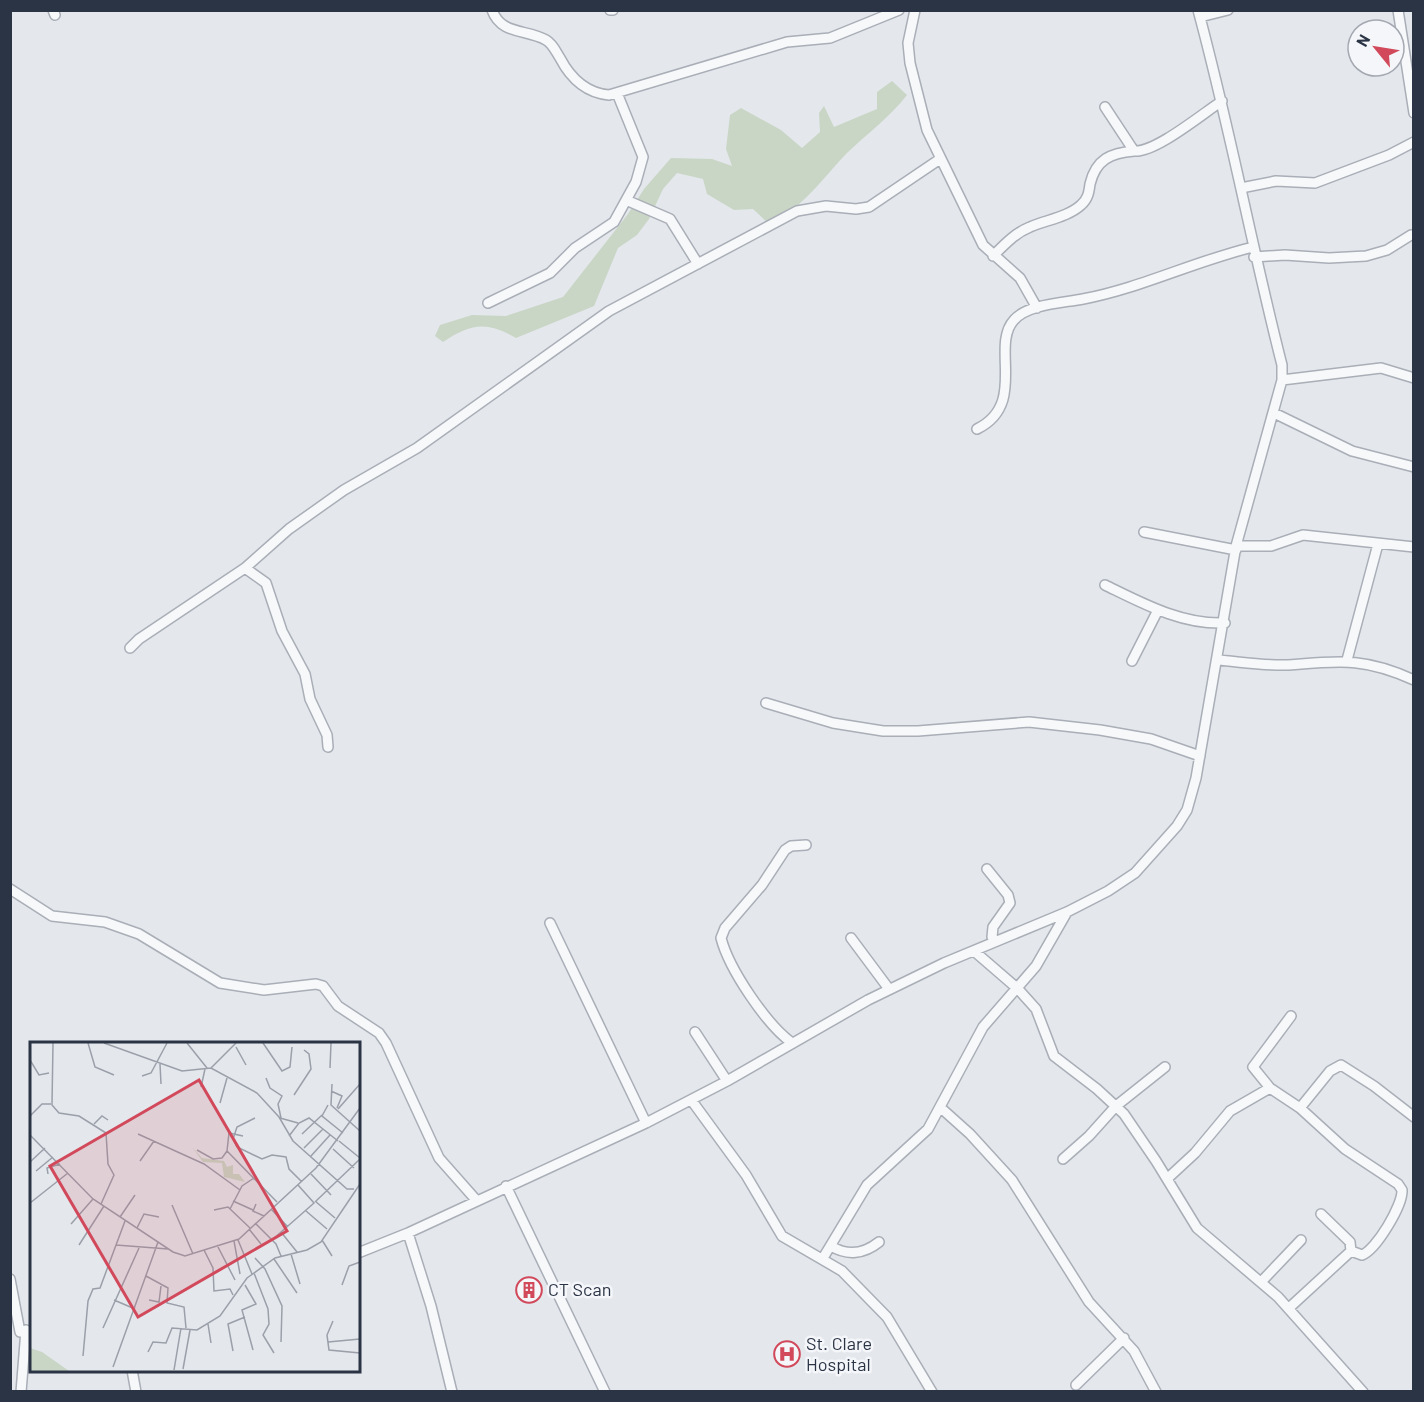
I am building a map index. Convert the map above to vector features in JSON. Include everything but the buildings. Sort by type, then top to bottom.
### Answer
[{"type":"street","points":[[492,10],[496,20],[507,29],[525,32],[551,44],[582,87],[592,92],[617,93],[788,42],[830,38],[899,10]]},
{"type":"street","points":[[915,10],[908,43],[910,63],[924,122],[982,245],[1020,278],[1037,308]]},
{"type":"street","points":[[360,1252],[408,1233],[692,1101],[889,989],[1066,912],[1135,873],[1177,826],[1192,795],[1218,660],[1236,548],[1282,380],[1282,365],[1253,252],[1222,101],[1199,14],[1228,10]]},
{"type":"street","points":[[1406,68],[1413,113]]},
{"type":"street","points":[[488,303],[550,273],[575,248],[614,222],[640,172],[643,157],[635,132],[617,93]]},
{"type":"street","points":[[993,256],[1014,236],[1029,227],[1077,209],[1087,199],[1091,181],[1102,161],[1114,152],[1143,152],[1156,146],[1222,101]]},
{"type":"street","points":[[1105,107],[1134,151]]},
{"type":"street","points":[[1241,188],[1276,181],[1315,183],[1389,155],[1413,142]]},
{"type":"street","points":[[130,648],[195,599],[245,568],[289,529],[344,490],[417,448],[609,311],[797,211],[826,206],[856,210],[868,207],[940,159]]},
{"type":"street","points":[[626,200],[670,219],[698,264]]},
{"type":"street","points":[[977,429],[990,423],[1001,405],[1009,326],[1016,317],[1037,308],[1120,290],[1224,254],[1253,252],[1329,258],[1366,256],[1386,250],[1411,235]]},
{"type":"street","points":[[1282,380],[1381,368],[1413,378]]},
{"type":"street","points":[[1274,413],[1352,451],[1413,467]]},
{"type":"street","points":[[1144,532],[1236,548],[1270,546],[1293,536],[1303,535],[1413,547]]},
{"type":"street","points":[[1347,660],[1378,544]]},
{"type":"street","points":[[245,568],[266,583],[282,631],[304,674],[310,699],[327,735],[328,747]]},
{"type":"street","points":[[1105,585],[1158,610],[1203,623],[1224,623]]},
{"type":"street","points":[[1132,661],[1158,610]]},
{"type":"street","points":[[1218,660],[1272,665],[1347,660],[1385,669],[1413,680]]},
{"type":"street","points":[[766,703],[832,723],[883,731],[918,731],[1029,722],[1100,730],[1151,739],[1200,756]]},
{"type":"street","points":[[792,1043],[764,1016],[721,938],[725,928],[762,885],[785,850],[792,846],[806,845]]},
{"type":"street","points":[[987,869],[1008,895],[1010,903],[993,927],[992,937],[996,941]]},
{"type":"street","points":[[10,889],[52,916],[105,922],[139,934],[220,984],[264,990],[316,984],[323,986],[338,1006],[368,1024],[386,1043],[440,1158],[477,1201]]},
{"type":"street","points":[[823,1258],[867,1185],[928,1129],[983,1027],[1002,1001],[1018,989],[1036,966],[1066,912]]},
{"type":"street","points":[[550,923],[646,1123]]},
{"type":"street","points":[[851,938],[889,989]]},
{"type":"street","points":[[974,951],[1018,989],[1036,1009],[1054,1056],[1116,1106],[1168,1179],[1197,1228],[1289,1308],[1358,1389]]},
{"type":"street","points":[[1291,1016],[1253,1068],[1270,1088],[1300,1108],[1345,1149],[1398,1184],[1402,1190],[1399,1208],[1371,1249],[1362,1255],[1351,1251]]},
{"type":"street","points":[[695,1032],[727,1081]]},
{"type":"street","points":[[1300,1108],[1335,1066],[1341,1065],[1357,1074],[1413,1117]]},
{"type":"street","points":[[1063,1159],[1089,1136],[1116,1106],[1165,1067]]},
{"type":"street","points":[[1168,1179],[1195,1153],[1230,1111],[1270,1088]]},
{"type":"street","points":[[692,1101],[746,1176],[782,1236],[842,1271],[887,1317],[932,1392]]},
{"type":"street","points":[[941,1108],[970,1134],[1012,1180],[1089,1302],[1124,1338],[1141,1362],[1156,1392]]},
{"type":"street","points":[[506,1186],[604,1392]]},
{"type":"street","points":[[1321,1214],[1350,1242],[1351,1251]]},
{"type":"street","points":[[408,1233],[431,1306],[452,1392]]},
{"type":"street","points":[[1261,1282],[1301,1240]]},
{"type":"street","points":[[831,1246],[840,1252],[853,1253],[872,1248],[879,1242]]},
{"type":"street","points":[[1289,1308],[1351,1251]]},
{"type":"street","points":[[10,1279],[22,1331],[21,1392]]},
{"type":"street","points":[[1076,1385],[1124,1338]]},
{"type":"street","points":[[132,1372],[136,1392]]},
{"type":"green space","points":[[892,81],[907,95],[886,118],[847,153],[802,202],[781,218],[769,224],[753,209],[734,210],[707,194],[703,179],[677,173],[663,189],[649,219],[637,235],[618,248],[594,306],[516,338],[496,329],[479,326],[462,331],[443,342],[435,336],[440,325],[472,315],[506,316],[563,297],[628,214],[644,189],[671,158],[712,159],[732,166],[726,149],[730,115],[741,108],[781,130],[802,148],[820,132],[819,113],[824,106],[834,127],[877,109],[877,92]]},
{"type":"place","name":"CT Scan","points":[[529,1290]]},
{"type":"place","name":"St. Clare Hospital","points":[[787,1354]]}]
